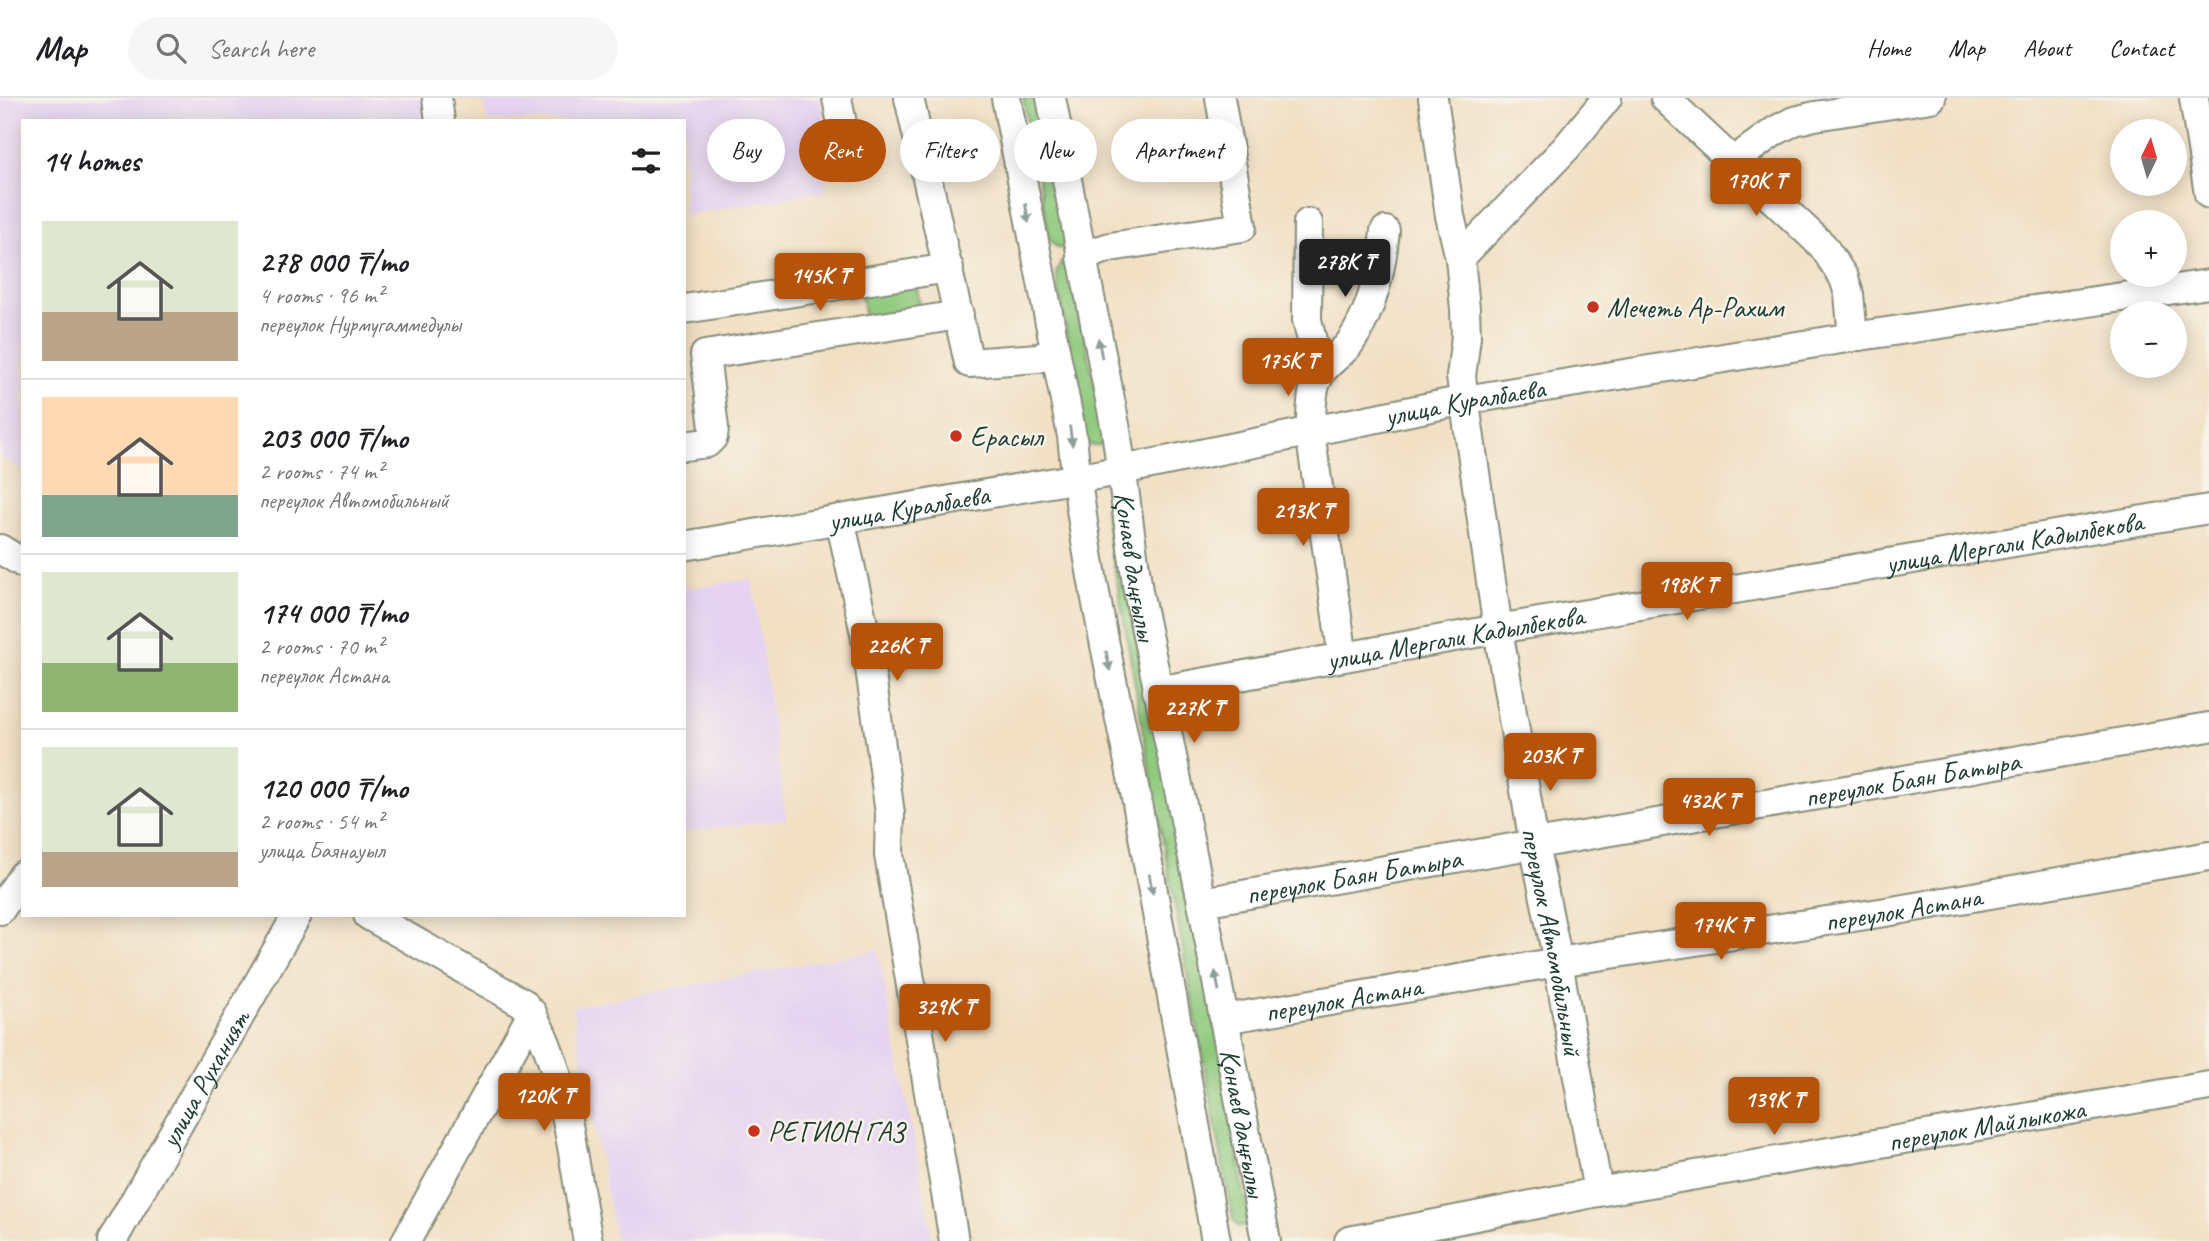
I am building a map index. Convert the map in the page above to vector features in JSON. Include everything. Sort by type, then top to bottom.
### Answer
[{"type":"street","points":[[437,98],[440,119]]},
{"type":"street","points":[[837,98],[841,119]]},
{"type":"street","points":[[909,98],[969,363],[1038,358],[1055,353]]},
{"type":"street","name":"Қонаев даңғылы","points":[[1006,98],[1072,436],[1076,478],[1215,1241]]},
{"type":"street","name":"Қонаев даңғылы","points":[[1051,98],[1116,430],[1138,591],[1202,902],[1266,1241]]},
{"type":"street","points":[[1081,257],[1110,247],[1242,227],[1220,98]]},
{"type":"street","name":"переулок Автомобильный","points":[[1433,98],[1450,216],[1460,258],[1466,336],[1461,377],[1499,629],[1534,844],[1558,962],[1598,1192]]},
{"type":"street","points":[[1460,258],[1566,148],[1607,98]]},
{"type":"street","points":[[1665,98],[1823,246],[1844,278],[1849,294],[1853,337]]},
{"type":"street","points":[[1732,162],[1774,131],[1794,121],[1931,98]]},
{"type":"street","points":[[2194,98],[2209,194]]},
{"type":"street","points":[[1308,223],[1307,320],[1320,374],[1313,399],[1310,432],[1343,657]]},
{"type":"street","points":[[1320,374],[1350,344],[1365,314],[1381,272],[1385,231]]},
{"type":"street","points":[[686,309],[949,268]]},
{"type":"street","name":"улица Куралбаева","points":[[686,546],[1121,470],[1465,400],[1853,337],[2209,284]]},
{"type":"street","points":[[686,446],[707,443],[713,437],[705,355],[959,315]]},
{"type":"street","name":"улица Мергали Кадылбекова","points":[[1157,691],[1499,629],[2209,509]]},
{"type":"street","points":[[840,519],[865,633],[890,814],[889,855],[954,1241]]},
{"type":"street","points":[[0,549],[21,562]]},
{"type":"street","name":"переулок Баян Батыра","points":[[1202,902],[2209,727]]},
{"type":"street","name":"переулок Астана","points":[[1224,1019],[1558,962],[1886,912],[2209,856]]},
{"type":"street","name":"улица Руханият","points":[[112,1241],[296,917]]},
{"type":"street","points":[[372,917],[523,1003],[532,1013],[547,1043],[564,1106],[588,1241]]},
{"type":"street","points":[[406,1241],[532,1013]]},
{"type":"street","name":"переулок Майлыкожа","points":[[1349,1241],[1598,1192],[2209,1086]]},
{"type":"shaded area","points":[[0,98],[428,98],[432,119],[21,119],[21,470],[0,457]]},
{"type":"shaded area","points":[[483,98],[820,98],[824,119],[799,119],[799,182],[826,182],[826,191],[686,215],[686,119],[487,119]]},
{"type":"shaded area","points":[[752,579],[786,819],[686,832],[686,589]]},
{"type":"shaded area","points":[[878,950],[933,1241],[616,1241],[572,1007]]},
{"type":"green space","points":[[1023,98],[1048,98],[1051,119],[1027,119]]},
{"type":"green space","points":[[1039,182],[1059,182],[1067,248],[1058,248],[1050,240]]},
{"type":"green space","points":[[1069,259],[1106,443],[1098,446],[1090,445],[1085,439],[1056,273],[1061,262]]},
{"type":"green space","points":[[915,276],[922,318],[866,327],[860,285]]},
{"type":"green space","points":[[1124,505],[1250,1226],[1239,1227],[1233,1219],[1104,508]]},
{"type":"place","name":"Мечеть Ар-Рахим","points":[[1593,307]]},
{"type":"place","name":"Ерасыл","points":[[956,436]]},
{"type":"place","name":"РЕГИОН ГАЗ","points":[[754,1131]]}]
